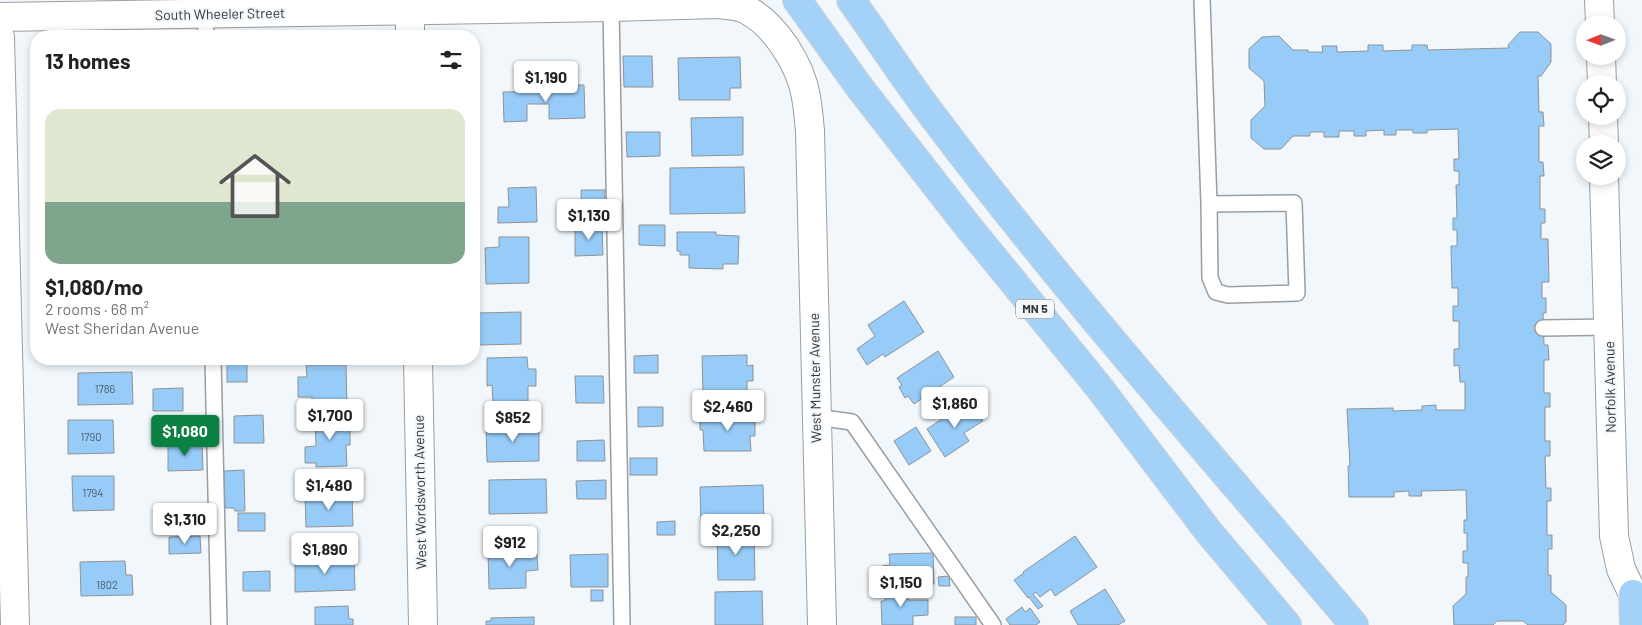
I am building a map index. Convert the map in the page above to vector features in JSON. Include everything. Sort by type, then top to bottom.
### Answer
[{"type":"highway","name":"MN 5","points":[[798,0],[860,88],[966,224],[1098,386],[1208,531],[1287,625]]},
{"type":"highway","name":"MN 5","points":[[851,0],[932,115],[1046,260],[1154,392],[1354,625]]},
{"type":"highway","points":[[1634,625],[1638,596]]},
{"type":"street","points":[[1600,0],[1600,15]]},
{"type":"street","name":"South Wheeler Street","points":[[0,17],[410,16],[563,3],[611,7],[735,5],[764,22],[777,37],[799,73],[806,96],[810,131]]},
{"type":"street","points":[[0,37],[15,625]]},
{"type":"street","name":"West Munster Avenue","points":[[810,131],[822,625]]},
{"type":"street","name":"Norfolk Avenue","points":[[1604,185],[1614,536],[1621,568],[1638,596]]},
{"type":"street","name":"West Wordsworth Avenue","points":[[418,365],[423,625]]},
{"type":"lane","points":[[1202,0],[1210,278],[1216,292],[1228,295],[1296,293],[1294,203],[1209,204]]},
{"type":"lane","points":[[611,7],[622,625]]},
{"type":"lane","points":[[1543,328],[1609,327]]},
{"type":"lane","points":[[213,365],[219,625]]},
{"type":"lane","points":[[816,417],[852,422],[993,625]]},
{"type":"building","points":[[1520,32],[1538,32],[1551,44],[1551,62],[1541,76],[1538,76],[1539,112],[1543,112],[1544,126],[1539,126],[1539,162],[1543,162],[1544,176],[1540,176],[1540,209],[1545,209],[1545,223],[1541,223],[1541,239],[1548,239],[1549,282],[1542,282],[1542,298],[1546,298],[1546,313],[1543,313],[1544,345],[1548,345],[1549,360],[1544,360],[1544,393],[1550,393],[1550,407],[1545,407],[1545,441],[1550,441],[1550,456],[1545,456],[1546,488],[1551,488],[1551,501],[1547,501],[1547,535],[1552,535],[1552,549],[1548,549],[1548,575],[1551,575],[1551,592],[1566,605],[1566,622],[1563,625],[1528,625],[1523,621],[1497,621],[1493,625],[1454,625],[1453,606],[1466,594],[1466,577],[1468,577],[1468,563],[1463,563],[1463,551],[1467,551],[1467,533],[1464,533],[1464,520],[1467,520],[1466,490],[1421,491],[1422,496],[1409,496],[1409,491],[1394,492],[1394,497],[1349,497],[1348,466],[1350,466],[1347,409],[1393,408],[1393,411],[1422,410],[1422,406],[1436,405],[1436,410],[1465,410],[1465,382],[1460,382],[1459,365],[1454,366],[1454,349],[1459,349],[1459,321],[1453,321],[1453,306],[1458,306],[1458,288],[1452,288],[1451,246],[1457,246],[1457,230],[1453,230],[1453,218],[1457,218],[1456,185],[1459,185],[1459,171],[1454,171],[1454,159],[1459,159],[1458,129],[1427,130],[1427,133],[1413,133],[1413,130],[1396,130],[1396,135],[1384,135],[1384,130],[1366,131],[1366,136],[1354,136],[1354,131],[1339,131],[1339,137],[1324,137],[1324,132],[1310,132],[1310,136],[1293,136],[1281,149],[1264,149],[1251,138],[1251,120],[1265,106],[1264,81],[1249,68],[1249,49],[1262,37],[1279,36],[1293,50],[1308,50],[1308,52],[1323,52],[1322,46],[1337,46],[1337,52],[1368,51],[1368,45],[1383,45],[1383,51],[1412,50],[1412,45],[1427,45],[1428,50],[1509,48],[1508,45]]},
{"type":"building","points":[[623,56],[652,56],[653,87],[624,87]]},
{"type":"building","points":[[740,57],[741,88],[730,88],[730,100],[679,100],[678,58]]},
{"type":"building","points":[[548,85],[584,85],[585,118],[549,119],[549,104],[527,104],[527,121],[504,122],[503,92],[548,91]]},
{"type":"building","points":[[743,117],[743,155],[692,156],[691,118]]},
{"type":"building","points":[[626,132],[660,132],[660,156],[627,157]]},
{"type":"building","points":[[744,167],[745,213],[670,214],[670,168]]},
{"type":"building","points":[[536,187],[537,222],[498,223],[498,207],[509,207],[508,188]]},
{"type":"building","points":[[581,190],[605,190],[605,217],[582,218]]},
{"type":"building","points":[[639,225],[665,225],[665,246],[639,245]]},
{"type":"building","points":[[575,227],[602,227],[603,255],[575,256]]},
{"type":"building","points":[[677,232],[716,232],[716,235],[739,236],[738,264],[723,264],[723,269],[689,268],[689,255],[680,255],[680,251],[677,251]]},
{"type":"building","points":[[499,237],[529,237],[529,283],[486,284],[485,248],[499,247]]},
{"type":"building","points":[[904,301],[924,332],[885,357],[883,354],[867,365],[857,349],[875,336],[868,325]]},
{"type":"building","points":[[521,312],[521,344],[480,345],[480,313]]},
{"type":"building","points":[[938,351],[954,377],[914,404],[908,396],[905,398],[899,387],[902,385],[897,378]]},
{"type":"building","points":[[658,355],[658,373],[634,373],[634,356]]},
{"type":"building","points":[[747,355],[747,366],[753,365],[753,381],[747,381],[747,394],[703,394],[702,356]]},
{"type":"building","points":[[527,357],[528,369],[536,369],[536,386],[528,386],[528,401],[493,402],[492,385],[487,386],[487,358]]},
{"type":"building","points":[[227,365],[247,365],[247,382],[227,382]]},
{"type":"building","points":[[306,365],[346,365],[347,406],[312,407],[312,397],[298,397],[298,377],[307,377]]},
{"type":"building","points":[[132,372],[133,404],[78,405],[78,373]]},
{"type":"building","points":[[575,376],[603,376],[604,403],[576,403]]},
{"type":"building","points":[[183,388],[183,411],[153,411],[153,389]]},
{"type":"building","points":[[969,401],[983,421],[964,433],[969,441],[945,457],[927,429]]},
{"type":"building","points":[[638,407],[663,407],[663,426],[638,427]]},
{"type":"building","points":[[734,410],[751,410],[751,422],[755,422],[755,436],[750,436],[751,451],[704,451],[703,430],[700,430],[700,416],[734,415]]},
{"type":"building","points":[[263,415],[264,443],[234,443],[234,416]]},
{"type":"building","points":[[315,415],[350,415],[350,445],[346,445],[347,466],[316,467],[316,463],[305,463],[305,447],[316,446]]},
{"type":"building","points":[[68,420],[113,420],[114,453],[68,454]]},
{"type":"building","points":[[539,425],[539,461],[487,462],[486,426]]},
{"type":"building","points":[[916,427],[931,451],[909,465],[894,441]]},
{"type":"building","points":[[604,440],[605,461],[577,461],[577,441]]},
{"type":"building","points":[[202,442],[203,470],[168,471],[168,443]]},
{"type":"building","points":[[630,458],[657,458],[657,475],[630,475]]},
{"type":"building","points":[[244,470],[245,511],[225,508],[224,471]]},
{"type":"building","points":[[72,476],[114,476],[114,510],[73,511]]},
{"type":"building","points":[[546,479],[547,513],[489,514],[489,480]]},
{"type":"building","points":[[606,480],[606,499],[577,499],[576,481]]},
{"type":"building","points":[[763,485],[764,525],[701,526],[700,487]]},
{"type":"building","points":[[352,494],[353,526],[306,527],[305,495]]},
{"type":"building","points":[[204,505],[204,532],[188,533],[187,506]]},
{"type":"building","points":[[238,513],[265,513],[265,531],[238,531]]},
{"type":"building","points":[[675,521],[675,535],[657,535],[657,522]]},
{"type":"building","points":[[754,532],[755,580],[718,580],[717,533]]},
{"type":"building","points":[[200,536],[201,553],[169,554],[169,537]]},
{"type":"building","points":[[1075,536],[1097,567],[1055,596],[1051,589],[1040,597],[1036,592],[1033,594],[1043,606],[1038,609],[1014,580]]},
{"type":"building","points":[[488,550],[525,550],[525,554],[537,554],[538,570],[526,571],[526,588],[489,589]]},
{"type":"building","points":[[933,553],[934,584],[882,586],[882,566],[890,565],[889,554]]},
{"type":"building","points":[[608,554],[608,587],[571,587],[570,555]]},
{"type":"building","points":[[354,559],[355,590],[295,592],[295,560]]},
{"type":"building","points":[[125,561],[126,575],[132,575],[133,595],[81,596],[80,562]]},
{"type":"building","points":[[270,571],[270,591],[243,591],[243,572]]},
{"type":"building","points":[[949,576],[950,586],[939,586],[938,577]]},
{"type":"building","points":[[907,587],[908,600],[928,600],[928,615],[913,616],[913,625],[882,625],[881,601],[885,601],[885,588]]},
{"type":"building","points":[[1105,589],[1125,621],[1118,625],[1078,625],[1070,611]]},
{"type":"building","points":[[591,590],[603,590],[603,601],[591,601]]},
{"type":"building","points":[[762,591],[763,625],[715,625],[715,592]]},
{"type":"building","points":[[348,606],[349,619],[353,619],[353,625],[315,625],[315,607]]},
{"type":"building","points":[[1022,607],[1025,612],[1030,608],[1040,622],[1036,625],[1010,625],[1006,619]]},
{"type":"building","points":[[534,617],[534,625],[486,625],[486,621],[491,621],[491,618]]},
{"type":"building","points":[[955,617],[976,617],[976,625],[955,625]]}]
